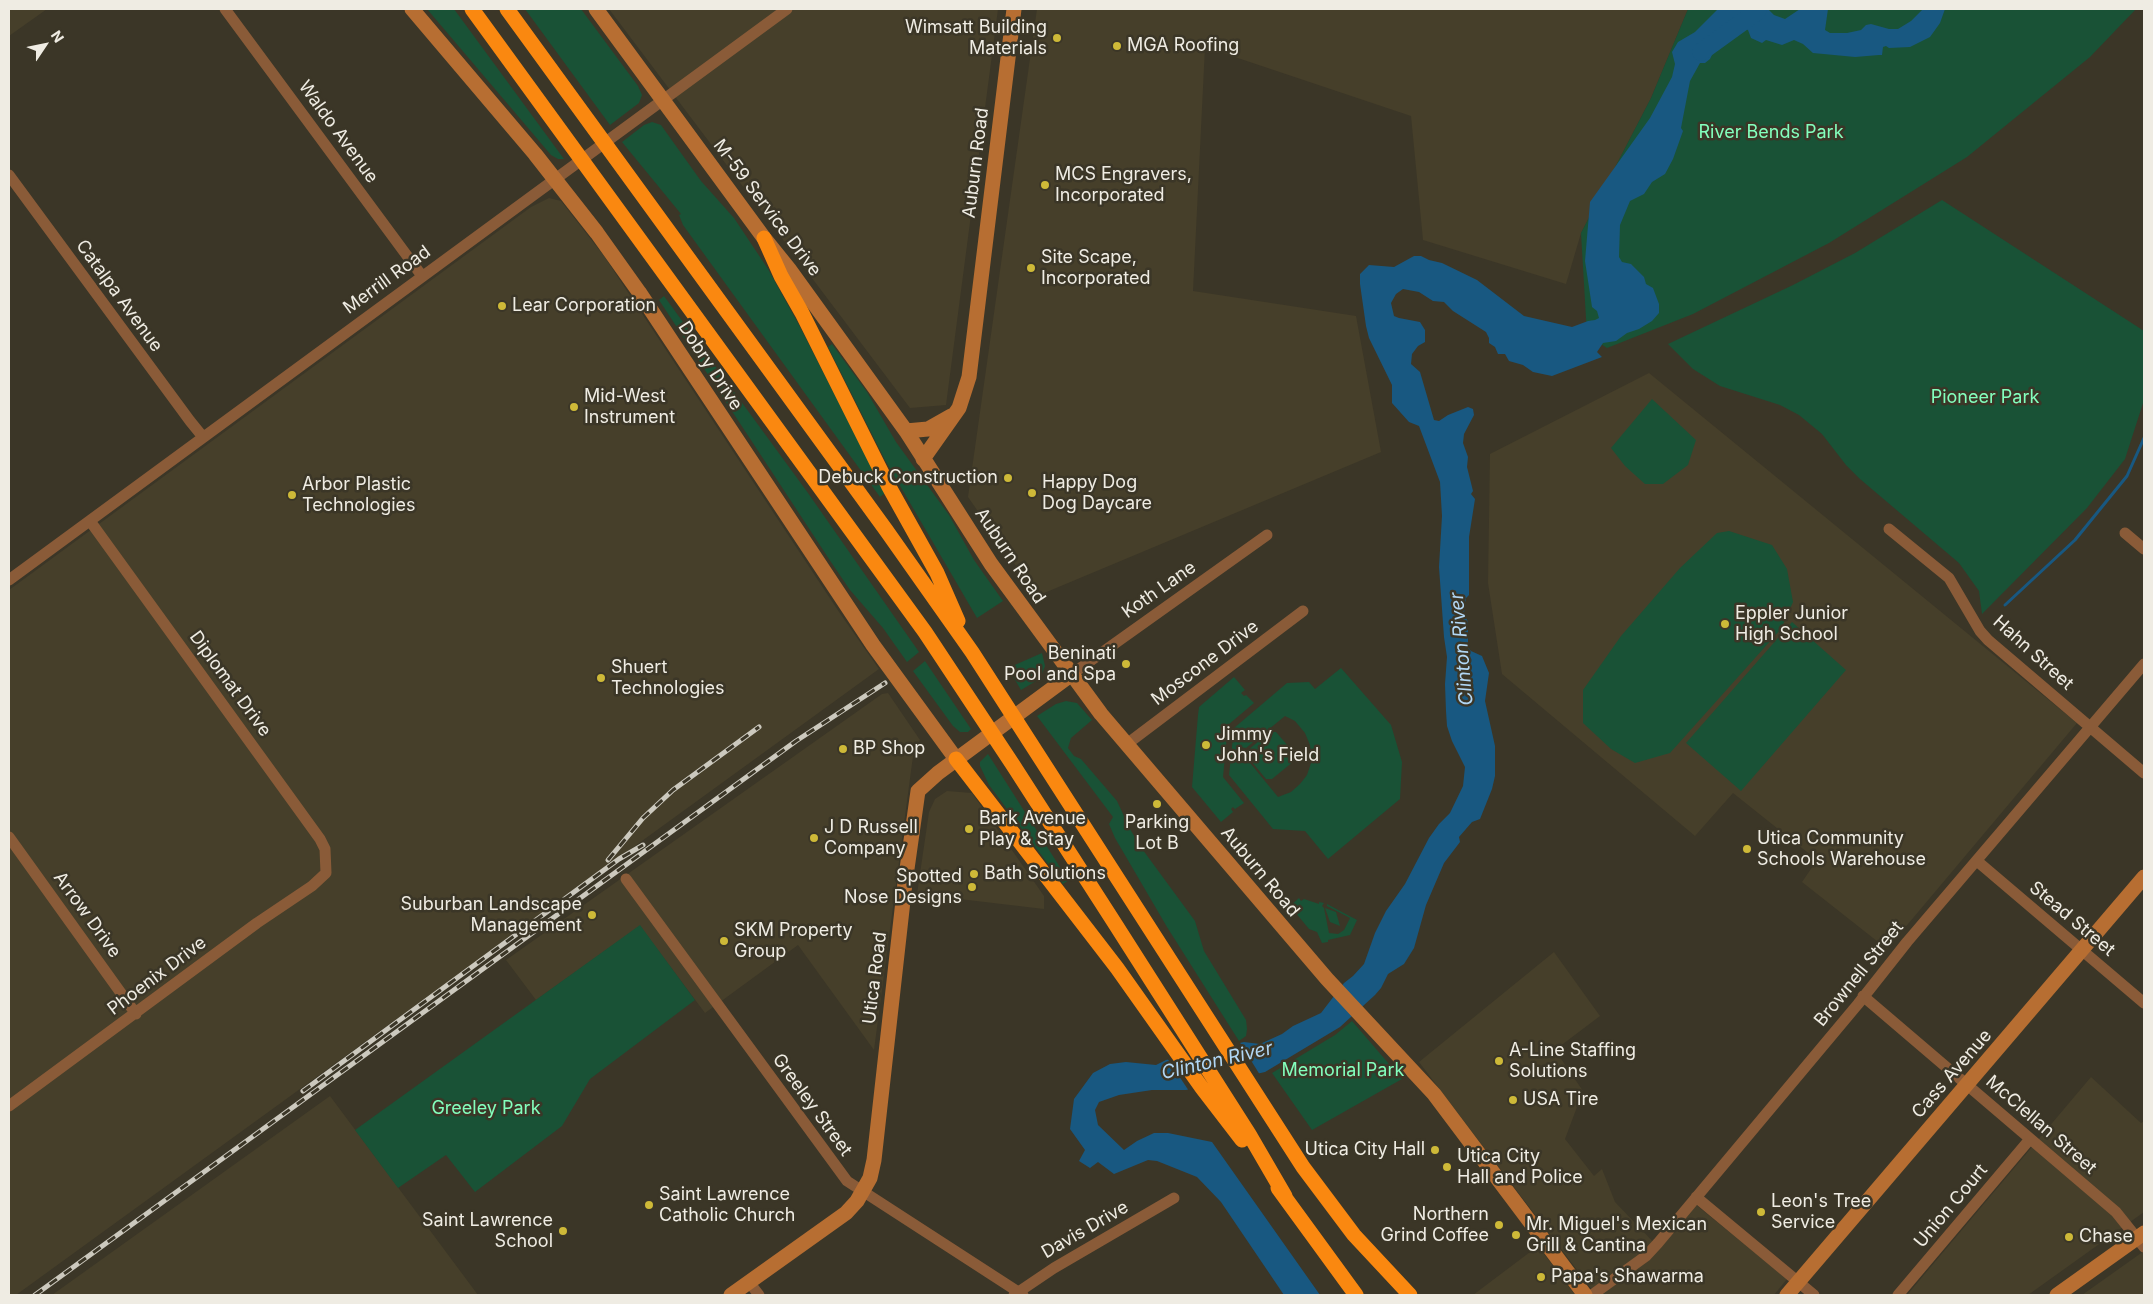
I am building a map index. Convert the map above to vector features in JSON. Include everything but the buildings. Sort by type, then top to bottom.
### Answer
[{"type":"highway","points":[[472,9],[925,632],[1196,1051],[1209,1087]]},
{"type":"highway","points":[[507,9],[886,530],[972,652],[1324,1197],[1360,1242],[1410,1295]]},
{"type":"highway","points":[[764,238],[781,276],[802,313],[888,485],[937,573],[972,652]]},
{"type":"highway","points":[[956,759],[1117,968],[1178,1055],[1209,1087],[1325,1255],[1356,1295]]},
{"type":"street","name":"Waldo Avenue","points":[[225,9],[422,276]]},
{"type":"street","name":"Dobry Drive","points":[[412,9],[556,179],[616,259],[873,645],[956,759]]},
{"type":"street","name":"M-59 Service Drive","points":[[596,9],[664,99],[764,238],[790,269],[906,431]]},
{"type":"street","name":"Merrill Road","points":[[9,580],[787,9]]},
{"type":"street","name":"Auburn Road","points":[[923,459],[954,414],[965,392],[972,355],[1014,9]]},
{"type":"street","name":"Catalpa Avenue","points":[[9,176],[192,424],[203,436]]},
{"type":"street","points":[[906,431],[928,429],[954,414]]},
{"type":"street","name":"Auburn Road","points":[[906,431],[992,564],[1072,674],[1127,744],[1327,979],[1418,1074],[1454,1119],[1585,1295]]},
{"type":"street","name":"Diplomat Drive","points":[[90,520],[320,839],[325,849],[326,873]]},
{"type":"street","name":"Hahn Street","points":[[1889,529],[1949,578],[1974,623],[1988,640],[2144,773]]},
{"type":"street","points":[[2125,533],[2144,550]]},
{"type":"street","name":"Koth Lane","points":[[1072,674],[1267,535]]},
{"type":"street","name":"Moscone Drive","points":[[1127,744],[1304,611]]},
{"type":"street","name":"Brownell Street","points":[[1592,1295],[1646,1256],[1906,942],[2144,664]]},
{"type":"street","name":"Utica Road","points":[[731,1295],[846,1213],[863,1192],[874,1160],[918,791],[927,781],[979,741],[1072,674]]},
{"type":"street","name":"Arrow Drive","points":[[9,837],[136,1014]]},
{"type":"street","name":"Stead Street","points":[[1977,860],[2144,1003]]},
{"type":"street","name":"Phoenix Drive","points":[[9,1106],[257,923],[312,886],[326,873]]},
{"type":"street","name":"Cass Avenue","points":[[1786,1295],[2144,877]]},
{"type":"street","name":"Greeley Street","points":[[626,879],[836,1167],[850,1183],[1018,1294]]},
{"type":"street","name":"McClellan Street","points":[[1863,996],[2116,1212],[2142,1239]]},
{"type":"street","name":"Union Court","points":[[1898,1295],[2030,1139]]},
{"type":"street","points":[[1696,1197],[1814,1295]]},
{"type":"street","name":"Davis Drive","points":[[1018,1294],[1054,1268],[1174,1198]]},
{"type":"street","points":[[2057,1295],[2142,1239]]},
{"type":"street","points":[[749,1282],[759,1295]]},
{"type":"shaded area","points":[[9,9],[47,9],[9,36]]},
{"type":"shaded area","points":[[609,9],[998,9],[946,405],[910,408]]},
{"type":"shaded area","points":[[1037,9],[1688,9],[1651,98],[1581,233],[1566,284],[1423,240],[1411,116],[1205,47],[1193,291],[1356,316],[1381,452],[1037,596],[968,497]]},
{"type":"shaded area","points":[[549,198],[561,201],[604,256],[839,612],[879,669],[16,1295],[9,1295],[9,590],[531,207]]},
{"type":"shaded area","name":"Eppler Junior High School","points":[[1649,373],[2077,723],[1887,949],[1802,882],[1817,860],[1733,793],[1695,836],[1502,674],[1488,583],[1490,454]]},
{"type":"shaded area","points":[[888,693],[920,740],[913,756],[874,1050],[798,945],[705,1013],[640,926],[536,1000],[506,960],[882,694]]},
{"type":"shaded area","points":[[947,791],[972,793],[1044,896],[1044,909],[917,894],[929,812],[935,799]]},
{"type":"shaded area","points":[[1554,952],[1600,1016],[1555,1050],[1583,1091],[1565,1139],[1594,1176],[1602,1169],[1615,1202],[1659,1248],[1695,1204],[1787,1279],[1774,1295],[1596,1295],[1419,1062]]},
{"type":"shaded area","points":[[2091,1077],[2141,1123],[2144,1121],[2144,1212],[2028,1295],[1907,1295]]},
{"type":"shaded area","points":[[330,1096],[478,1295],[52,1295]]},
{"type":"shaded area","points":[[1538,1246],[1575,1295],[1473,1295]]},
{"type":"shaded area","points":[[2144,1251],[2144,1295],[2082,1295]]},
{"type":"green space","points":[[427,9],[454,9],[564,159],[558,159],[551,155]]},
{"type":"green space","points":[[525,9],[581,9],[638,86],[642,95],[639,103],[610,125]]},
{"type":"green space","name":"River Bends Park","points":[[1688,9],[2136,9],[2090,57],[1967,157],[1829,243],[1693,314],[1607,348],[1587,335],[1581,233],[1651,98]]},
{"type":"green space","points":[[652,122],[661,125],[701,181],[734,218],[768,269],[799,325],[885,493],[880,497],[683,225],[679,215],[681,214],[622,142],[644,125]]},
{"type":"green space","name":"Pioneer Park","points":[[1942,200],[2144,331],[2144,400],[2125,459],[2087,508],[1982,614],[1979,591],[1959,563],[1860,479],[1846,465],[1822,434],[1799,415],[1780,405],[1720,386],[1693,369],[1668,344],[1793,285],[1855,253]]},
{"type":"green space","points":[[664,296],[808,493],[919,652],[907,662],[883,628],[850,590],[831,562],[659,300]]},
{"type":"green space","points":[[832,344],[867,392],[896,442],[949,515],[974,560],[1003,601],[977,618],[885,460],[828,347]]},
{"type":"green space","points":[[1652,399],[1696,440],[1688,465],[1663,484],[1645,484],[1625,466],[1611,448]]},
{"type":"green space","points":[[1729,531],[1772,545],[1787,569],[1793,602],[1781,629],[1670,753],[1635,763],[1611,749],[1583,723],[1583,690],[1621,636],[1680,568],[1717,533]]},
{"type":"green space","points":[[1792,622],[1846,670],[1741,791],[1686,743]]},
{"type":"green space","points":[[1042,653],[1045,666],[1042,674],[1036,681],[1021,690],[1008,668]]},
{"type":"green space","points":[[925,661],[971,729],[968,732],[960,732],[953,726],[913,671]]},
{"type":"green space","points":[[1341,668],[1391,725],[1402,762],[1400,799],[1328,859],[1305,831],[1273,829],[1229,775],[1234,728],[1287,683],[1309,682],[1315,689]],"holes":[[[1285,716],[1295,721],[1305,733],[1310,745],[1312,760],[1307,775],[1300,784],[1291,792],[1278,797],[1246,758],[1238,757],[1237,752],[1241,747],[1246,748]]]},
{"type":"green space","points":[[1234,677],[1245,690],[1241,693],[1254,703],[1228,725],[1223,777],[1244,803],[1235,809],[1233,807],[1231,809],[1233,812],[1221,822],[1192,787],[1198,715],[1199,707]]},
{"type":"green space","points":[[1066,701],[1077,703],[1092,720],[1071,738],[1068,748],[1074,756],[1081,759],[1117,801],[1140,846],[1195,921],[1204,951],[1246,1020],[1246,1036],[1239,1041],[1167,927],[1115,838],[1109,824],[1113,817],[1037,716],[1056,704]]},
{"type":"green space","points":[[1270,732],[1276,732],[1295,754],[1294,761],[1272,779],[1266,779],[1247,756],[1248,750]]},
{"type":"green space","points":[[988,754],[1069,880],[1063,884],[989,785],[980,766],[980,762]]},
{"type":"green space","points":[[1299,898],[1301,901],[1304,899],[1319,904],[1319,902],[1324,903],[1322,906],[1329,933],[1338,934],[1344,930],[1350,918],[1327,906],[1327,904],[1357,920],[1350,935],[1322,943],[1317,932],[1309,929],[1290,906]]},
{"type":"green space","points":[[1325,908],[1336,912],[1340,926],[1330,922]]},
{"type":"green space","name":"Greeley Park","points":[[640,925],[695,1000],[590,1079],[562,1126],[475,1192],[446,1155],[398,1188],[355,1130]]},
{"type":"green space","name":"Memorial Park","points":[[1352,1021],[1402,1079],[1312,1130],[1272,1073],[1335,1035]]},
{"type":"water","points":[[1718,9],[1768,9],[1774,15],[1785,19],[1800,9],[1828,9],[1825,30],[1830,33],[1847,33],[1861,30],[1866,25],[1871,24],[1889,29],[1898,29],[1911,21],[1923,9],[1945,9],[1940,23],[1930,37],[1910,47],[1883,47],[1882,55],[1855,57],[1813,53],[1803,44],[1794,40],[1782,45],[1766,40],[1762,43],[1751,38],[1748,30],[1745,29],[1737,29],[1720,38],[1710,59],[1705,63],[1700,63],[1690,81],[1681,128],[1683,131],[1673,159],[1665,174],[1652,182],[1644,194],[1630,201],[1620,225],[1619,257],[1622,262],[1631,264],[1644,277],[1646,284],[1653,288],[1659,304],[1659,313],[1652,321],[1639,329],[1627,333],[1616,341],[1603,343],[1597,352],[1602,357],[1552,376],[1533,372],[1523,365],[1509,361],[1505,354],[1498,354],[1495,347],[1489,343],[1486,332],[1453,311],[1444,302],[1433,301],[1419,292],[1403,289],[1396,294],[1391,303],[1394,316],[1420,322],[1425,330],[1425,342],[1418,346],[1412,354],[1411,364],[1420,372],[1434,420],[1439,421],[1468,407],[1473,409],[1474,415],[1464,434],[1463,443],[1468,457],[1467,467],[1473,491],[1471,494],[1475,499],[1469,537],[1469,595],[1466,598],[1464,613],[1468,622],[1468,647],[1471,651],[1482,656],[1489,673],[1485,701],[1495,746],[1495,776],[1492,789],[1480,819],[1472,822],[1459,837],[1460,842],[1444,863],[1426,905],[1414,948],[1404,964],[1388,974],[1375,995],[1340,1027],[1265,1072],[1186,1090],[1152,1090],[1119,1095],[1099,1102],[1095,1110],[1098,1125],[1124,1150],[1154,1133],[1168,1133],[1212,1142],[1320,1295],[1284,1295],[1221,1202],[1197,1177],[1157,1161],[1148,1160],[1114,1174],[1098,1162],[1090,1168],[1079,1161],[1085,1150],[1070,1129],[1074,1099],[1093,1073],[1110,1064],[1126,1062],[1156,1065],[1166,1060],[1244,1042],[1260,1044],[1282,1034],[1293,1026],[1321,1013],[1344,983],[1364,964],[1375,933],[1386,911],[1405,884],[1429,838],[1450,813],[1463,786],[1465,767],[1447,726],[1445,684],[1447,657],[1439,567],[1442,516],[1440,482],[1419,426],[1409,422],[1392,403],[1392,385],[1369,338],[1366,326],[1360,274],[1369,265],[1394,267],[1414,256],[1421,256],[1442,263],[1477,280],[1524,316],[1572,327],[1599,318],[1597,311],[1592,307],[1585,261],[1590,202],[1650,118],[1672,77],[1675,64],[1672,52],[1678,42],[1695,32]]},
{"type":"pier","points":[[1239,1041],[1260,1075],[1189,1091],[1167,1058]]},
{"type":"waterway","name":"Clinton River","points":[[1701,52],[1758,9]]},
{"type":"waterway","points":[[2005,605],[2075,540],[2127,476],[2144,438]]},
{"type":"railway","points":[[35,1295],[796,741],[885,683]]},
{"type":"railway","points":[[608,860],[643,818],[673,790],[759,727]]},
{"type":"railway","points":[[303,1091],[619,859],[643,845]]},
{"type":"place","name":"Wimsatt Building Materials","points":[[1057,38]]},
{"type":"place","name":"MGA Roofing","points":[[1117,46]]},
{"type":"place","name":"MCS Engravers, Incorporated","points":[[1045,185]]},
{"type":"place","name":"Site Scape, Incorporated","points":[[1031,268]]},
{"type":"place","name":"Lear Corporation","points":[[502,306]]},
{"type":"place","name":"Mid-West Instrument","points":[[574,407]]},
{"type":"place","name":"Debuck Construction","points":[[1008,478]]},
{"type":"place","name":"Happy Dog Dog Daycare","points":[[1032,493]]},
{"type":"place","name":"Arbor Plastic Technologies","points":[[292,495]]},
{"type":"place","name":"Eppler Junior High School","points":[[1725,624]]},
{"type":"place","name":"Beninati Pool and Spa","points":[[1126,664]]},
{"type":"place","name":"Shuert Technologies","points":[[601,678]]},
{"type":"place","name":"Jimmy John's Field","points":[[1206,745]]},
{"type":"place","name":"BP Shop","points":[[843,749]]},
{"type":"place","name":"Parking Lot B","points":[[1157,804]]},
{"type":"place","name":"Bark Avenue Play & Stay","points":[[969,829]]},
{"type":"place","name":"J D Russell Company","points":[[814,838]]},
{"type":"place","name":"Utica Community Schools Warehouse","points":[[1747,849]]},
{"type":"place","name":"Bath Solutions","points":[[974,874]]},
{"type":"place","name":"Spotted Nose Designs","points":[[972,887]]},
{"type":"place","name":"Suburban Landscape Management","points":[[592,915]]},
{"type":"place","name":"SKM Property Group","points":[[724,941]]},
{"type":"place","name":"A-Line Staffing Solutions","points":[[1499,1061]]},
{"type":"place","name":"USA Tire","points":[[1513,1100]]},
{"type":"place","name":"Utica City Hall","points":[[1435,1150]]},
{"type":"place","name":"Utica City Hall and Police","points":[[1447,1167]]},
{"type":"place","name":"Saint Lawrence Catholic Church","points":[[649,1205]]},
{"type":"place","name":"Leon's Tree Service","points":[[1761,1212]]},
{"type":"place","name":"Northern Grind Coffee","points":[[1499,1225]]},
{"type":"place","name":"Saint Lawrence School","points":[[563,1231]]},
{"type":"place","name":"Mr. Miguel's Mexican Grill & Cantina","points":[[1516,1235]]},
{"type":"place","name":"Chase","points":[[2069,1237]]},
{"type":"place","name":"Papa's Shawarma","points":[[1541,1277]]}]
